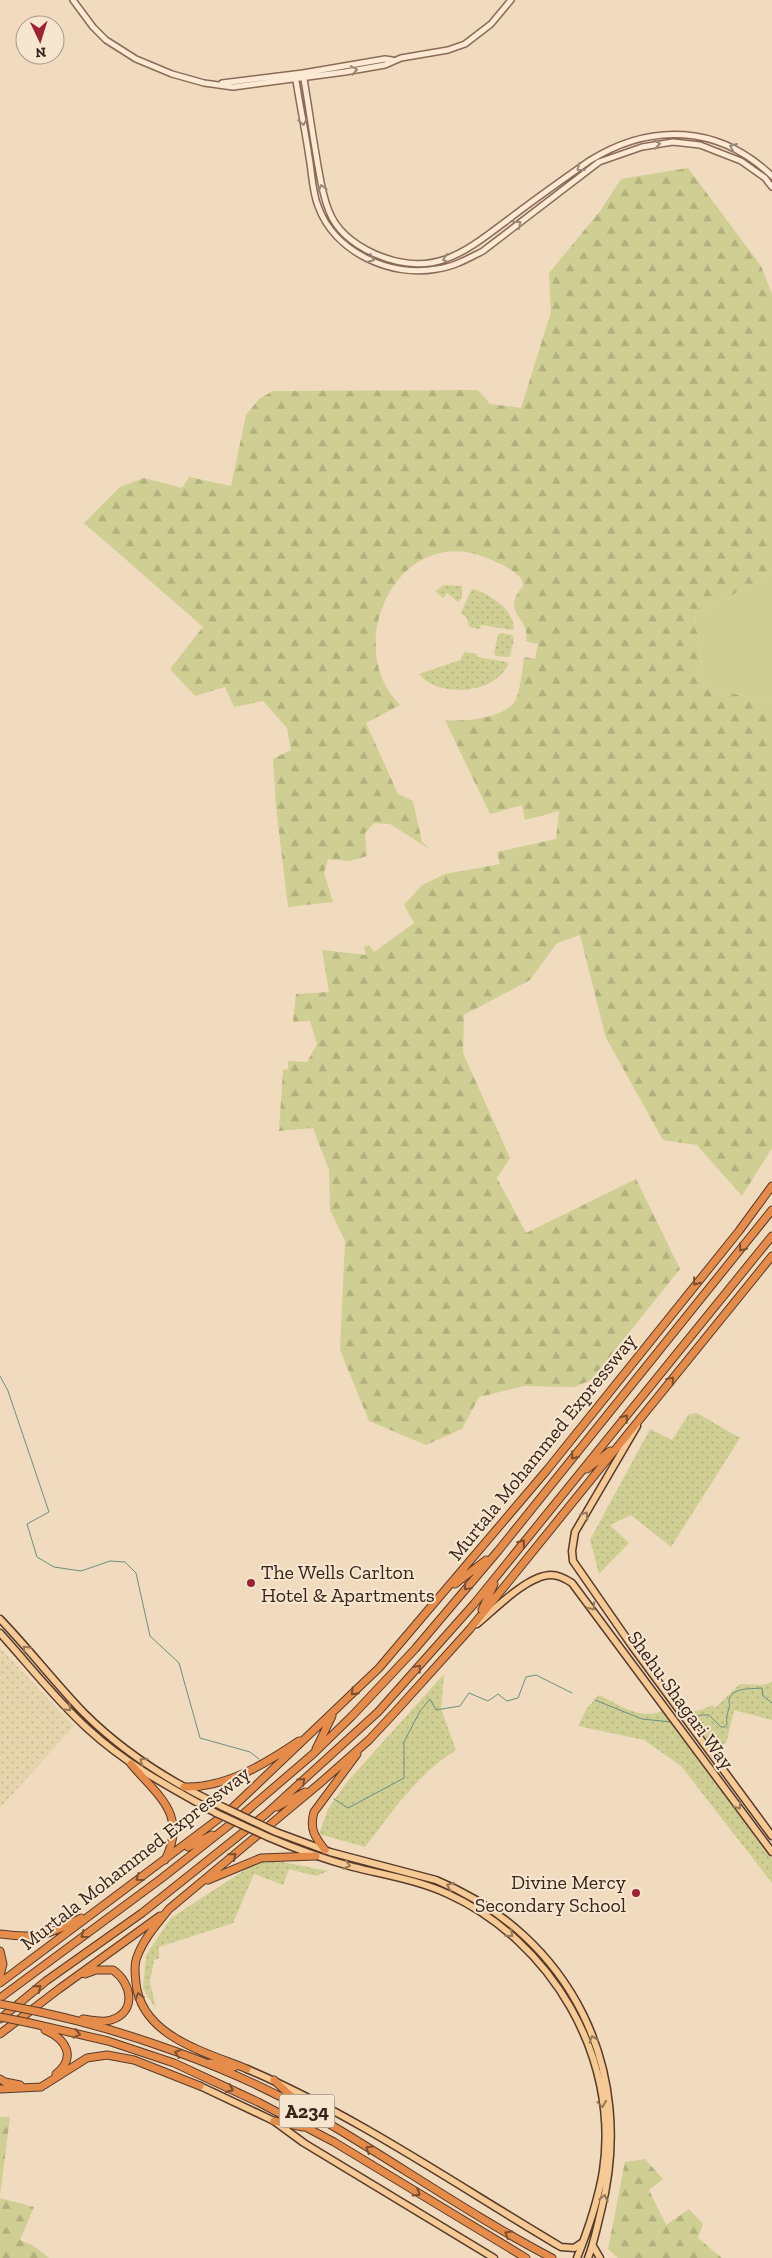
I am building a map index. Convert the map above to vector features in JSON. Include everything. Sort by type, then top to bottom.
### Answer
[{"type":"highway","name":"Murtala Mohammed Expressway","points":[[0,1983],[178,1851],[256,1786],[379,1668],[547,1470],[739,1231],[772,1186]]},
{"type":"highway","name":"Murtala Mohammed Expressway","points":[[0,1998],[184,1861],[313,1754],[415,1649],[498,1550],[772,1210]]},
{"type":"highway","points":[[266,1814],[378,1712],[453,1629],[772,1236]]},
{"type":"highway","points":[[325,1850],[312,1832],[314,1812],[369,1740],[470,1629],[772,1256]]},
{"type":"highway","points":[[575,1479],[622,1441]]},
{"type":"highway","points":[[443,1593],[498,1550]]},
{"type":"highway","points":[[477,1620],[498,1574]]},
{"type":"highway","points":[[313,1754],[335,1711]]},
{"type":"highway","points":[[184,1787],[202,1788],[228,1780],[280,1753],[316,1729]]},
{"type":"highway","points":[[0,2039],[3,2032],[59,1989],[169,1910],[369,1740]]},
{"type":"highway","points":[[132,1764],[168,1808],[173,1819],[175,1832],[172,1845],[165,1860]]},
{"type":"highway","points":[[266,1814],[319,1784]]},
{"type":"highway","name":"A234","points":[[0,2018],[46,1981],[142,1913],[266,1814]]},
{"type":"highway","points":[[178,1851],[222,1831]]},
{"type":"highway","points":[[199,1885],[261,1858],[316,1856]]},
{"type":"highway","points":[[169,1910],[149,1934],[136,1958],[137,1993],[142,2006],[149,2018],[176,2038],[247,2069]]},
{"type":"highway","points":[[0,1934],[24,1938],[41,1936],[95,1911]]},
{"type":"highway","points":[[0,1950],[4,1964],[0,1976]]},
{"type":"highway","points":[[59,1989],[96,1970],[113,1970],[127,1983],[128,2002],[118,2017],[104,2021],[69,2018]]},
{"type":"highway","name":"A234","points":[[0,2004],[69,2018],[199,2060],[308,2111],[447,2198],[552,2258]]},
{"type":"highway","name":"A234","points":[[0,2018],[32,2023],[108,2042],[174,2063],[312,2130],[526,2258]]},
{"type":"highway","points":[[0,2079],[12,2084],[30,2085],[45,2080],[62,2069],[67,2054],[63,2041],[56,2034],[32,2023]]},
{"type":"highway","points":[[0,2089],[41,2087],[87,2058],[107,2055],[134,2060],[200,2086]]},
{"type":"highway","points":[[199,2060],[247,2069]]},
{"type":"highway","points":[[174,2063],[200,2086]]},
{"type":"highway","points":[[274,2080],[308,2111]]},
{"type":"highway","points":[[274,2121],[312,2130]]},
{"type":"main road","name":"Shehu Shagari Way","points":[[640,1418],[620,1459],[575,1532],[572,1551],[574,1560],[632,1646],[772,1836]]},
{"type":"main road","name":"Shehu Shagari Way","points":[[470,1629],[530,1582],[549,1575],[557,1575],[576,1586],[772,1852]]},
{"type":"main road","points":[[0,1619],[86,1714],[138,1758],[184,1787],[276,1832],[325,1850],[436,1880],[472,1896],[506,1919],[528,1939],[566,1984],[579,2006],[597,2049],[612,2114],[610,2172],[593,2246],[588,2258]]},
{"type":"main road","points":[[0,1632],[88,1729],[132,1764],[164,1786],[268,1837],[316,1856],[424,1884],[467,1904],[501,1926],[524,1946],[560,1989],[590,2050],[600,2086],[604,2114],[603,2171],[577,2258]]},
{"type":"main road","points":[[247,2069],[274,2080],[360,2127],[561,2247],[574,2248],[583,2242]]},
{"type":"main road","points":[[200,2086],[274,2121],[304,2143],[494,2258]]},
{"type":"main road","points":[[593,2246],[600,2258]]},
{"type":"street","points":[[73,0],[93,27],[118,49],[172,74],[204,83],[219,84],[296,77],[385,65],[392,60],[448,50],[465,44],[491,24],[511,0]]},
{"type":"street","points":[[303,76],[322,191],[333,221],[343,233],[359,246],[400,262],[413,264],[438,262],[465,252],[589,161],[605,151],[636,140],[665,135],[702,137],[742,151],[772,176]]},
{"type":"street","points":[[296,77],[314,187],[323,218],[339,238],[350,247],[364,256],[390,267],[410,271],[432,270],[452,266],[469,258],[483,250],[599,162],[642,147],[673,142],[700,144],[741,161],[765,178],[772,187]]},
{"type":"shaded area","points":[[0,1648],[74,1726],[0,1808]]},
{"type":"green space","points":[[688,168],[761,266],[772,294],[772,574],[695,615],[703,686],[772,703],[772,1148],[742,1196],[697,1145],[663,1140],[606,1038],[580,935],[557,943],[530,980],[464,1015],[463,1053],[510,1158],[497,1178],[526,1233],[636,1179],[680,1269],[591,1380],[575,1387],[524,1386],[479,1397],[462,1429],[426,1445],[369,1421],[340,1350],[345,1241],[330,1210],[329,1170],[313,1128],[279,1131],[283,1070],[288,1069],[288,1061],[307,1062],[317,1044],[310,1021],[293,1022],[296,994],[329,992],[322,950],[366,955],[364,947],[369,945],[374,952],[414,923],[404,905],[422,885],[445,874],[500,864],[497,852],[556,839],[559,811],[525,820],[522,805],[490,814],[445,720],[473,719],[495,715],[504,711],[516,699],[524,657],[535,659],[538,644],[526,641],[524,626],[515,610],[514,603],[516,596],[523,586],[522,580],[511,570],[492,560],[455,551],[427,557],[404,573],[388,596],[378,624],[376,653],[383,681],[400,705],[366,723],[398,794],[413,801],[422,842],[431,850],[390,824],[374,823],[365,833],[367,856],[350,861],[328,859],[324,873],[333,902],[288,907],[276,807],[273,759],[291,750],[287,728],[263,701],[234,707],[225,687],[195,696],[170,669],[203,627],[84,523],[120,487],[144,478],[182,488],[189,477],[231,486],[246,415],[259,399],[273,391],[478,390],[490,404],[521,408],[551,312],[549,273],[601,210],[621,179]]},
{"type":"green space","points":[[772,574],[772,703],[703,686],[695,615]]},
{"type":"green space","points":[[444,585],[462,586],[462,598],[458,602],[447,593],[443,598],[435,591]]},
{"type":"green space","points":[[474,589],[488,595],[505,609],[512,621],[514,628],[512,630],[481,625],[480,629],[469,627],[467,618],[461,613],[471,591]]},
{"type":"green space","points":[[501,633],[512,635],[514,639],[510,656],[507,657],[496,656],[494,653],[498,635]]},
{"type":"green space","points":[[465,652],[477,654],[477,657],[507,662],[508,664],[502,674],[492,682],[466,690],[452,690],[439,687],[428,682],[419,674],[460,660]]},
{"type":"green space","points":[[697,1413],[740,1438],[671,1547],[631,1515],[610,1525],[629,1543],[599,1574],[590,1540],[650,1429],[672,1440],[689,1414]]},
{"type":"green space","points":[[444,1674],[441,1709],[456,1750],[429,1770],[417,1782],[365,1847],[319,1834],[328,1809],[347,1782]]},
{"type":"green space","points":[[772,1682],[772,1720],[734,1710],[726,1744],[712,1746],[686,1712],[701,1710],[713,1705],[715,1708],[740,1684],[762,1685]]},
{"type":"green space","points":[[599,1695],[639,1713],[655,1713],[663,1710],[772,1859],[772,1883],[681,1766],[644,1740],[578,1726],[587,1708]]},
{"type":"green space","points":[[272,1860],[328,1871],[316,1876],[289,1869],[283,1885],[254,1874],[233,1923],[159,1947],[159,1958],[154,1960],[150,1982],[156,2009],[143,1989],[146,1955],[171,1918],[254,1864]]},
{"type":"green space","points":[[0,2117],[10,2117],[0,2196]]},
{"type":"green space","points":[[645,2159],[663,2179],[649,2190],[666,2225],[689,2209],[703,2224],[698,2238],[722,2258],[618,2258],[608,2249],[625,2162]]},
{"type":"green space","points":[[0,2198],[34,2207],[20,2240],[34,2246],[49,2258],[0,2258]]},
{"type":"waterway","points":[[0,1376],[8,1391],[49,1512],[27,1524],[37,1557],[54,1567],[81,1571],[110,1561],[125,1562],[136,1573],[150,1636],[179,1663],[200,1738],[250,1752],[259,1759]]},
{"type":"waterway","points":[[334,1799],[348,1808],[404,1778],[404,1742],[420,1711],[430,1699],[436,1710],[460,1706],[469,1693],[488,1701],[498,1694],[507,1701],[518,1698],[526,1677],[536,1675],[572,1693]]},
{"type":"waterway","points":[[692,1718],[709,1715],[721,1727],[725,1727],[727,1724],[729,1700],[734,1693],[743,1690],[762,1688],[763,1696],[772,1703]]},
{"type":"waterway","points":[[595,1700],[642,1719],[671,1722]]},
{"type":"place","name":"The Wells Carlton Hotel & Apartments","points":[[251,1583]]},
{"type":"place","name":"Divine Mercy Secondary School","points":[[636,1893]]}]
